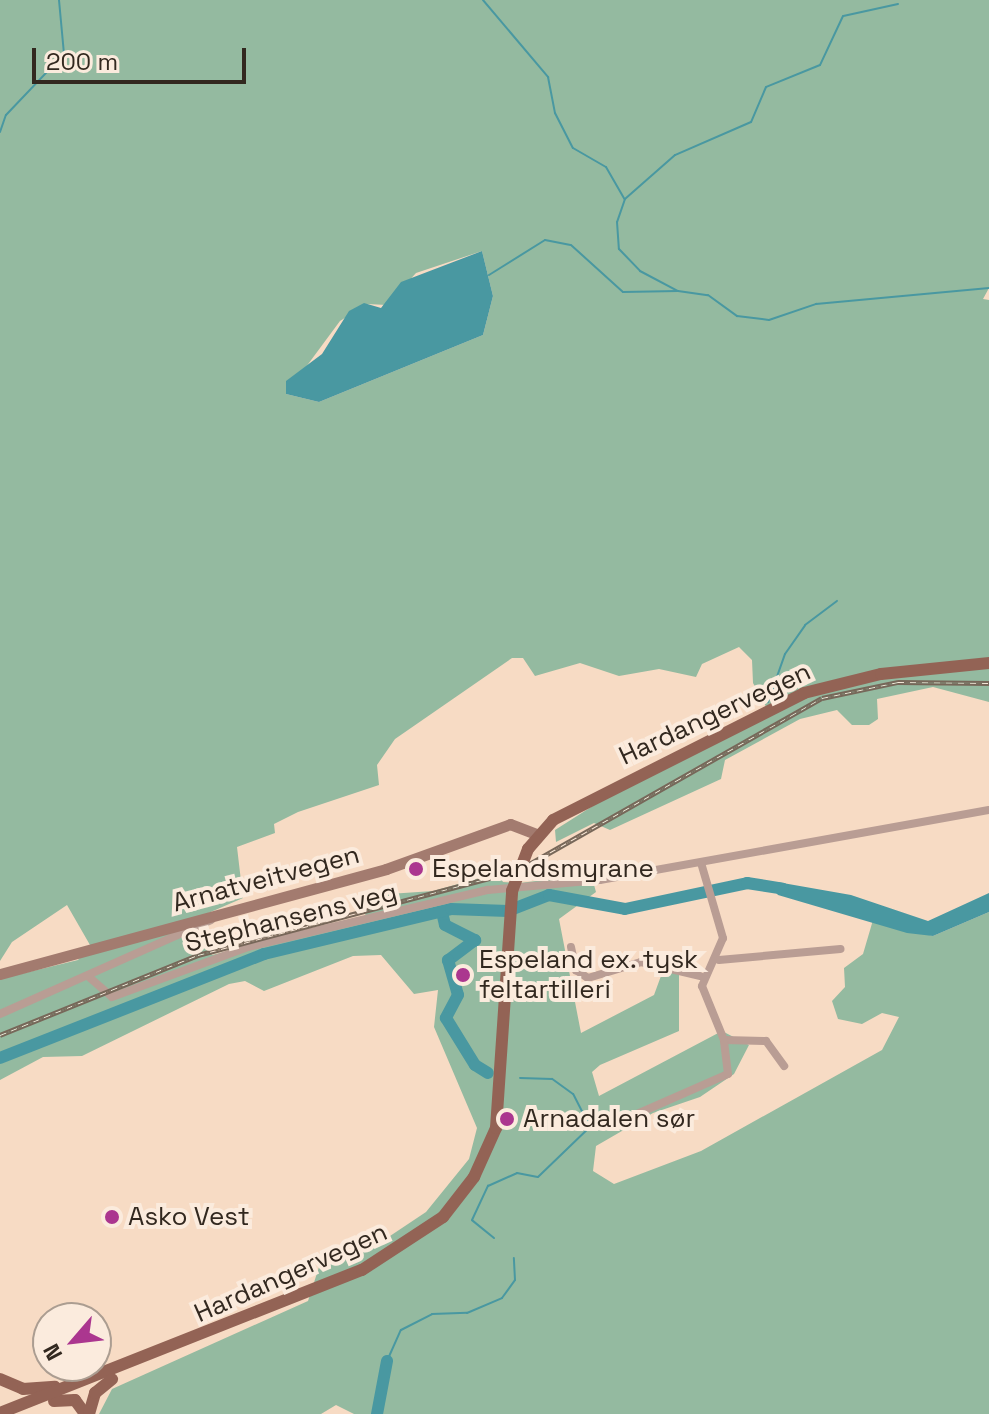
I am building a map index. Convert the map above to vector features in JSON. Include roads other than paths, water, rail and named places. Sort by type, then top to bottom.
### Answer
[{"type":"main road","name":"Hardangervegen","points":[[0,1413],[171,1349],[397,1252],[468,1187],[502,1101],[508,930],[514,882],[528,849],[538,835],[592,796],[804,693],[881,674],[989,663]]},
{"type":"main road","name":"Arnatveitvegen","points":[[0,974],[421,858],[510,824],[538,835]]},
{"type":"main road","points":[[13,1414],[68,1398],[87,1414],[106,1382],[210,1333]]},
{"type":"main road","points":[[0,1379],[46,1389],[171,1349]]},
{"type":"street","name":"Stephansens veg","points":[[89,977],[101,990],[119,995],[248,947],[488,890],[701,863],[989,810]]},
{"type":"street","points":[[701,863],[723,938],[719,960]]},
{"type":"street","points":[[0,1014],[89,977],[224,913]]},
{"type":"street","points":[[571,947],[576,970],[588,978],[641,962],[700,976]]},
{"type":"street","points":[[700,976],[719,960],[841,949]]},
{"type":"street","points":[[637,1114],[722,1082],[729,1070],[724,1040],[700,976]]},
{"type":"street","points":[[724,1040],[766,1041],[784,1066]]},
{"type":"water","points":[[482,251],[493,296],[483,335],[319,402],[286,394],[286,381],[322,354],[349,311],[364,303],[381,308],[401,282]]},
{"type":"water","points":[[777,882],[851,895],[928,921],[989,893],[989,912],[933,936],[907,933],[778,895],[770,886]]},
{"type":"waterway","points":[[0,132],[6,115],[64,54],[59,0]]},
{"type":"waterway","points":[[483,0],[548,77],[555,113],[573,148],[606,167],[624,198]]},
{"type":"waterway","points":[[898,4],[843,16],[820,65],[766,87],[751,122],[675,155],[625,199],[617,222],[619,249],[640,271],[678,291],[708,295],[737,316],[769,320],[816,304],[989,288]]},
{"type":"waterway","points":[[489,275],[545,240],[571,245],[623,292],[678,291]]},
{"type":"waterway","points":[[768,702],[785,654],[805,625],[837,601]]},
{"type":"waterway","points":[[0,1058],[264,954],[451,909],[508,911],[549,895],[625,909],[747,883],[783,889]]},
{"type":"waterway","points":[[442,912],[445,925],[475,940],[448,960],[458,995],[446,1018],[475,1065],[488,1073]]},
{"type":"waterway","points":[[494,1238],[472,1220],[488,1186],[517,1173],[538,1177],[590,1127],[573,1094],[552,1079],[520,1078]]},
{"type":"waterway","points":[[387,1361],[401,1330],[432,1314],[467,1313],[502,1298],[515,1280],[514,1258]]},
{"type":"waterway","points":[[377,1414],[387,1361]]},
{"type":"railway","points":[[0,1035],[198,955],[519,870],[822,698],[898,682],[989,683]]},
{"type":"place","name":"Espelandsmyrane","points":[[416,869]]},
{"type":"place","name":"Espeland ex. tysk feltartilleri","points":[[463,975]]},
{"type":"place","name":"Arnadalen sør","points":[[507,1119]]},
{"type":"place","name":"Asko Vest","points":[[112,1217]]}]
